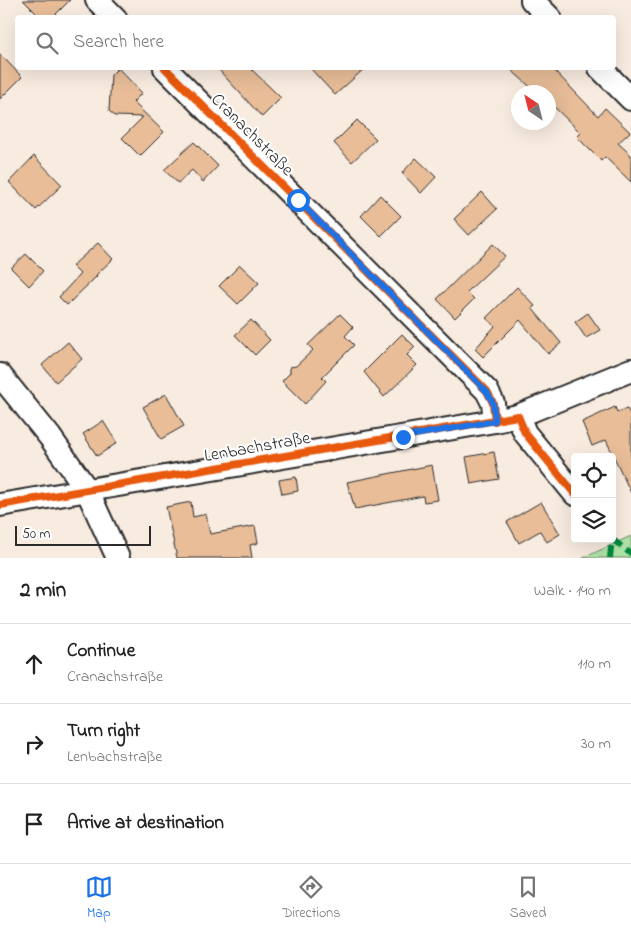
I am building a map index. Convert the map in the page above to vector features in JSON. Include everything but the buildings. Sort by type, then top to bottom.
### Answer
[{"type":"street","points":[[97,0],[111,15]]},
{"type":"street","points":[[532,0],[547,15]]},
{"type":"street","name":"Cranachstraße","points":[[167,70],[487,392],[493,403],[495,421]]},
{"type":"street","points":[[602,70],[631,99]]},
{"type":"street","name":"Lenbachstraße","points":[[0,505],[495,421],[518,416],[631,370]]},
{"type":"street","points":[[0,375],[50,437],[87,490],[118,558]]},
{"type":"street","points":[[518,416],[525,433],[571,489]]},
{"type":"green space","points":[[631,536],[631,558],[583,558],[616,543]]},
{"type":"marked path","points":[[616,542],[631,554]]},
{"type":"marked path","points":[[610,558],[612,543]]},
{"type":"cycle path","points":[[167,70],[487,391],[493,403],[495,421]]},
{"type":"cycle path","points":[[0,505],[518,416],[525,433],[571,489]]},
{"type":"route","points":[[298,200],[487,392],[493,403],[495,421],[403,437]]}]
